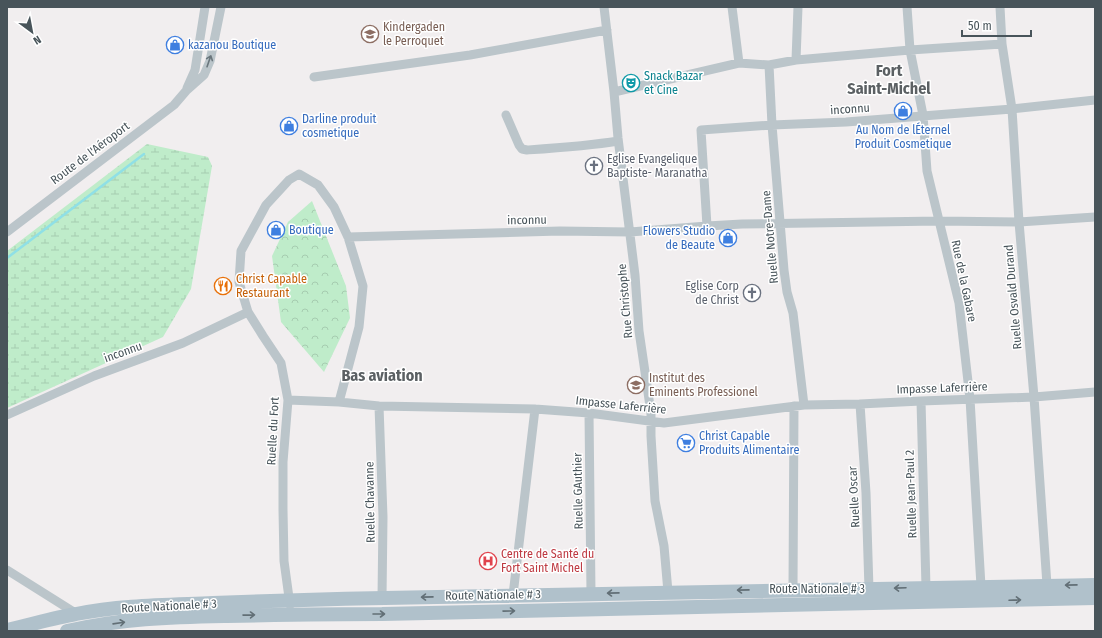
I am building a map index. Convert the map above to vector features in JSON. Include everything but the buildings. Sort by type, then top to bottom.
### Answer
[{"type":"main road","points":[[1048,592],[1095,584]]},
{"type":"main road","name":"Route Nationale # 3","points":[[67,631],[87,627],[148,620],[382,598],[981,586],[1048,592]]},
{"type":"main road","points":[[1048,592],[1095,598]]},
{"type":"main road","name":"Route Nationale # 3","points":[[7,630],[77,614],[132,607],[290,607],[382,614],[982,601],[1048,592]]},
{"type":"main road","points":[[467,612],[468,596]]},
{"type":"street","name":"Route de l'Aéroport","points":[[186,91],[195,70],[205,7]]},
{"type":"street","name":"Route de l'Aéroport","points":[[7,232],[174,105],[186,91],[204,75],[210,61],[222,7]]},
{"type":"street","name":"Rue Christophe","points":[[604,7],[618,141],[635,275],[639,331],[651,420],[650,436],[655,501],[664,546],[668,592]]},
{"type":"street","points":[[732,7],[739,63]]},
{"type":"street","points":[[796,60],[798,7]]},
{"type":"street","name":"Rue de la Gabare","points":[[907,7],[910,50],[923,115],[927,171],[959,303],[970,399],[981,586]]},
{"type":"street","name":"Ruelle Osvald Durand","points":[[1000,7],[1002,44],[1012,109],[1019,222],[1034,397],[1048,592]]},
{"type":"street","points":[[314,77],[470,55],[607,30]]},
{"type":"street","points":[[614,92],[739,63],[769,65],[796,60],[1002,44]]},
{"type":"street","name":"Ruelle Notre-Dame","points":[[769,65],[772,125],[784,270],[787,292],[793,312],[804,405]]},
{"type":"street","name":"inconnu","points":[[707,226],[701,130],[846,122],[1012,109],[1095,100]]},
{"type":"street","points":[[506,114],[522,149],[565,148],[618,141]]},
{"type":"street","name":"Ruelle du Fort","points":[[290,607],[284,561],[283,494],[283,462],[288,400],[281,364],[248,312],[239,282],[241,250],[266,205],[289,180],[299,174],[318,185],[334,207],[348,237],[363,286],[359,327],[339,402]]},
{"type":"street","name":"inconnu","points":[[348,237],[560,231],[630,232],[707,226],[780,224],[939,221],[1019,222],[1095,217]]},
{"type":"street","name":"inconnu","points":[[7,415],[94,376],[183,343],[248,312]]},
{"type":"street","name":"Impasse Laferrière","points":[[288,400],[339,402],[379,406],[535,409],[589,413],[651,420],[664,423],[804,405],[1034,397],[1095,392]]},
{"type":"street","name":"Ruelle Jean-Paul 2","points":[[921,401],[926,587]]},
{"type":"street","name":"Ruelle Oscar","points":[[860,404],[866,493],[869,589]]},
{"type":"street","name":"Ruelle Chavanne","points":[[379,406],[383,517],[382,598]]},
{"type":"street","points":[[793,589],[794,406]]},
{"type":"street","points":[[512,595],[535,409]]},
{"type":"street","name":"Ruelle GAuthier","points":[[589,413],[591,593]]},
{"type":"street","points":[[7,570],[77,614]]},
{"type":"green space","points":[[147,144],[208,157],[212,166],[191,289],[163,337],[7,408],[7,251]]},
{"type":"green space","points":[[312,201],[346,286],[350,318],[324,372],[281,322],[272,256],[288,222]]},
{"type":"waterway","points":[[7,258],[144,154]]},
{"type":"place","name":"Kindergaden le Perroquet","points":[[370,34]]},
{"type":"place","name":"kazanou Boutique","points":[[175,45]]},
{"type":"place","name":"Snack Bazar et Cine","points":[[631,83]]},
{"type":"place","name":"Au Nom de lÉternel Produit Cosmetique","points":[[903,111]]},
{"type":"place","name":"Darline produit cosmetique","points":[[289,126]]},
{"type":"place","name":"Eglise Evangelique Baptiste- Maranatha","points":[[594,166]]},
{"type":"place","name":"Boutique","points":[[276,230]]},
{"type":"place","name":"Flowers Studio de Beaute","points":[[728,238]]},
{"type":"place","name":"Christ Capable Restaurant","points":[[223,286]]},
{"type":"place","name":"Eglise Corp de Christ","points":[[752,293]]},
{"type":"place","name":"Institut des Eminents Professionel","points":[[636,385]]},
{"type":"place","name":"Christ Capable Produits Alimentaire","points":[[686,443]]},
{"type":"place","name":"Centre de Santé du Fort Saint Michel","points":[[488,561]]},
{"type":"district","name":"Fort Saint-Michel","points":[[889,79]]},
{"type":"district","name":"Bas aviation","points":[[382,375]]}]
